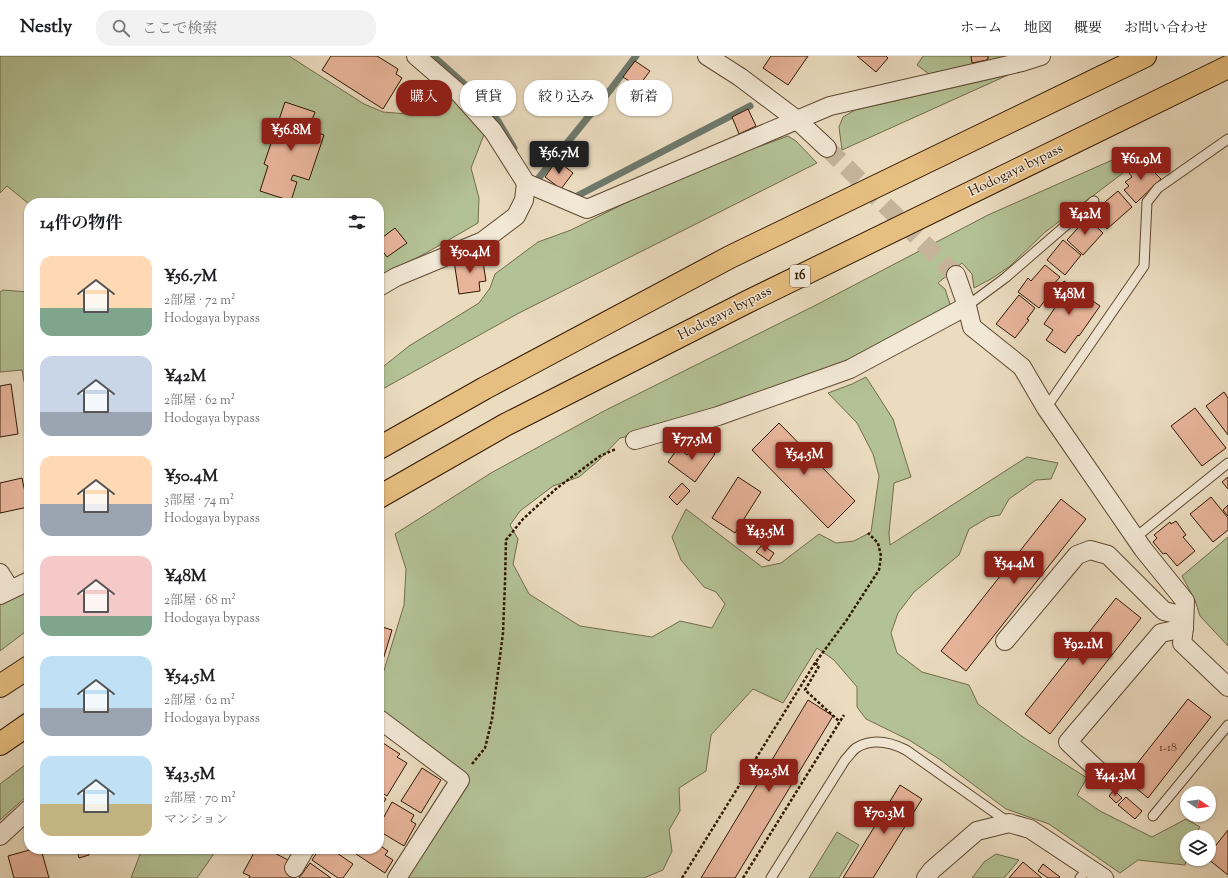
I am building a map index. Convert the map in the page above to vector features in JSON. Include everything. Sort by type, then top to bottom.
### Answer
[{"type":"highway","points":[[384,445],[484,388],[730,257],[1145,56]]},
{"type":"highway","name":"Hodogaya bypass","points":[[384,494],[505,425],[560,397],[754,299],[1228,67]]},
{"type":"highway","points":[[0,686],[24,670]]},
{"type":"highway","points":[[0,744],[24,727]]},
{"type":"street","points":[[416,56],[460,94],[493,131],[526,183],[587,209],[830,106],[1014,64],[1041,56]]},
{"type":"street","points":[[707,56],[740,77],[797,120],[827,148]]},
{"type":"street","points":[[384,284],[396,277],[483,241],[516,216],[524,200],[526,183]]},
{"type":"street","points":[[956,275],[967,306],[972,326],[1022,367],[1046,408],[1143,548],[1185,601],[1182,643],[1228,687]]},
{"type":"street","points":[[635,440],[718,416],[850,369],[967,306]]},
{"type":"street","points":[[1005,641],[1077,555],[1090,550],[1108,555],[1164,611],[1176,614],[1184,620]]},
{"type":"street","points":[[0,573],[5,592],[24,583]]},
{"type":"street","points":[[1106,778],[1068,742],[1161,633],[1184,620]]},
{"type":"street","points":[[384,723],[460,780],[397,878]]},
{"type":"street","points":[[0,836],[24,814]]},
{"type":"street","points":[[926,878],[932,870],[977,831],[1009,823],[1030,829],[1084,873],[1104,878]]},
{"type":"street","points":[[294,868],[302,854]]},
{"type":"lane","points":[[1046,408],[1144,266],[1147,202],[1158,188],[1228,139]]},
{"type":"lane","points":[[967,306],[1005,278],[1094,201]]},
{"type":"lane","points":[[1136,537],[1228,463]]},
{"type":"lane","points":[[1153,816],[1228,726]]},
{"type":"lane","points":[[771,878],[845,760],[856,748],[870,743],[880,742],[894,744],[906,750],[1009,823]]},
{"type":"path","points":[[460,780],[485,748],[492,719],[503,632],[506,540],[523,519],[600,456],[635,440]]},
{"type":"path","points":[[682,878],[815,663],[846,621],[879,570],[881,556],[878,543],[868,533]]},
{"type":"path","points":[[815,663],[819,666],[805,690],[840,722]]},
{"type":"path","points":[[743,878],[844,716]]},
{"type":"green space","points":[[0,56],[289,56],[364,104],[383,112],[396,113],[396,116],[452,116],[452,99],[460,107],[460,116],[469,116],[485,132],[471,168],[479,198],[478,223],[426,253],[384,274],[384,198],[24,198],[24,200],[7,186],[0,193]]},
{"type":"green space","points":[[923,56],[1008,56],[929,74],[917,65]]},
{"type":"green space","points":[[1008,75],[842,150],[839,127],[843,117],[855,110]]},
{"type":"green space","points":[[788,136],[796,141],[817,163],[519,313],[384,388],[384,366],[409,346],[479,303],[490,288],[495,274],[538,242],[571,230],[662,185],[728,158]]},
{"type":"green space","points":[[1119,157],[1127,164],[1123,173],[1044,233],[1010,266],[991,279],[974,288],[972,274],[962,263],[938,283],[945,289],[950,304],[946,311],[837,365],[653,431],[620,438],[599,460],[579,477],[553,486],[520,511],[510,525],[518,539],[513,564],[529,594],[580,626],[652,637],[680,621],[712,628],[725,604],[716,592],[704,587],[681,560],[672,537],[686,509],[762,567],[781,563],[819,534],[836,543],[854,541],[871,532],[879,476],[873,454],[857,423],[828,393],[866,377],[893,419],[911,477],[894,483],[889,533],[890,545],[1027,457],[1058,463],[1051,479],[1036,480],[1009,499],[1000,515],[989,517],[969,529],[959,555],[914,592],[898,613],[891,633],[897,653],[922,672],[969,685],[978,704],[1023,737],[1087,778],[1077,795],[1100,811],[1152,837],[1180,822],[1191,822],[1200,827],[1198,830],[1180,830],[1180,864],[1138,860],[1120,873],[1049,824],[1006,809],[939,759],[909,740],[866,719],[857,707],[857,687],[834,660],[817,648],[783,703],[753,689],[711,735],[706,771],[679,788],[680,811],[669,830],[672,851],[663,870],[644,878],[406,878],[466,781],[384,715],[384,670],[404,605],[406,569],[395,534],[491,473],[604,411],[820,303],[988,215]]},
{"type":"green space","points":[[3,290],[24,292],[24,381],[22,370],[0,372],[0,292]]},
{"type":"green space","points":[[1228,537],[1228,646],[1200,616],[1195,600],[1182,576]]},
{"type":"green space","points":[[24,592],[24,633],[0,651],[0,603]]},
{"type":"green space","points":[[24,766],[24,798],[0,820],[0,784]]},
{"type":"green space","points":[[837,832],[859,845],[839,878],[809,878]]},
{"type":"green space","points":[[140,854],[213,854],[197,878],[131,878]]},
{"type":"green space","points":[[996,854],[1019,860],[1004,878],[972,878],[984,862]]},
{"type":"building","points":[[331,56],[377,56],[398,69],[396,74],[402,78],[401,80],[396,80],[396,88],[383,109],[322,70]]},
{"type":"building","points":[[771,56],[808,56],[788,85],[763,68]]},
{"type":"building","points":[[857,56],[886,56],[888,58],[876,72]]},
{"type":"building","points":[[971,56],[988,56],[988,59],[972,63]]},
{"type":"building","points":[[635,61],[650,71],[643,80],[628,80],[623,77]]},
{"type":"building","points":[[285,102],[315,112],[312,120],[315,121],[314,126],[309,125],[304,138],[310,140],[313,131],[324,135],[309,180],[293,175],[291,180],[297,182],[292,198],[282,198],[260,191],[268,166],[264,164]]},
{"type":"building","points":[[748,109],[756,126],[739,134],[732,117]]},
{"type":"building","points":[[557,160],[573,173],[561,189],[545,177]]},
{"type":"building","points":[[1142,160],[1161,179],[1136,203],[1124,190],[1129,186],[1125,182],[1132,177],[1129,173]]},
{"type":"building","points":[[1118,191],[1132,207],[1107,229],[1093,212]]},
{"type":"building","points":[[1087,218],[1103,233],[1083,255],[1067,240]]},
{"type":"building","points":[[395,228],[407,243],[387,257],[384,253],[384,236]]},
{"type":"building","points":[[1063,240],[1081,255],[1065,275],[1047,260]]},
{"type":"building","points":[[482,256],[486,281],[479,282],[480,291],[459,294],[454,261]]},
{"type":"building","points":[[1045,265],[1060,277],[1052,286],[1047,298],[1039,308],[1018,292],[1028,278],[1031,281]]},
{"type":"building","points":[[1064,281],[1100,306],[1065,353],[1046,340],[1053,330],[1044,324],[1058,303],[1052,299]]},
{"type":"building","points":[[1019,295],[1035,308],[1027,319],[1029,320],[1015,338],[996,324]]},
{"type":"building","points":[[11,384],[18,434],[0,437],[0,386]]},
{"type":"building","points":[[1224,392],[1228,398],[1228,435],[1206,406]]},
{"type":"building","points":[[1195,408],[1226,448],[1202,466],[1171,426]]},
{"type":"building","points":[[779,423],[855,501],[828,528],[752,450]]},
{"type":"building","points":[[697,441],[715,454],[695,482],[668,462],[678,448],[687,455]]},
{"type":"building","points":[[738,477],[761,492],[735,533],[712,518]]},
{"type":"building","points":[[1228,477],[1228,489],[1222,482]]},
{"type":"building","points":[[22,478],[24,488],[24,508],[0,513],[0,483]]},
{"type":"building","points":[[682,483],[690,491],[677,505],[669,497]]},
{"type":"building","points":[[1211,497],[1228,518],[1228,530],[1213,542],[1190,514]]},
{"type":"building","points":[[1061,499],[1086,519],[966,671],[941,651]]},
{"type":"building","points":[[1228,505],[1228,516],[1223,510]]},
{"type":"building","points":[[1176,521],[1186,535],[1183,537],[1195,551],[1177,566],[1166,553],[1163,554],[1153,542],[1157,538],[1154,535],[1170,522],[1171,524]]},
{"type":"building","points":[[762,545],[774,553],[769,561],[756,552]]},
{"type":"building","points":[[1116,598],[1141,618],[1050,734],[1025,714]]},
{"type":"building","points":[[384,628],[392,630],[384,656]]},
{"type":"building","points":[[1188,699],[1211,717],[1148,798],[1125,779]]},
{"type":"building","points":[[808,700],[833,716],[735,878],[701,878]]},
{"type":"building","points":[[384,744],[400,754],[397,757],[407,763],[387,796],[384,794]]},
{"type":"building","points":[[422,768],[441,780],[421,813],[401,801]]},
{"type":"building","points":[[900,785],[922,799],[873,878],[843,878]]},
{"type":"building","points":[[1114,790],[1122,798],[1116,803],[1109,796]]},
{"type":"building","points":[[1126,797],[1142,811],[1135,819],[1118,805]]},
{"type":"building","points":[[392,802],[414,815],[411,821],[416,824],[404,846],[384,834],[384,817]]},
{"type":"building","points":[[1228,830],[1228,875],[1216,865],[1216,845]]},
{"type":"building","points":[[384,848],[388,851],[385,855],[393,860],[385,873],[356,854],[384,854]]},
{"type":"building","points":[[24,852],[24,854],[42,854],[49,878],[14,878],[8,856]]},
{"type":"building","points":[[78,854],[89,854],[89,855],[79,858]]},
{"type":"building","points":[[253,854],[277,854],[288,860],[285,867],[294,873],[292,878],[249,878],[250,876],[243,873]]},
{"type":"building","points":[[316,854],[338,854],[353,864],[343,878],[338,878],[312,860]]},
{"type":"building","points":[[1023,862],[1042,878],[1009,878]]},
{"type":"building","points":[[310,863],[331,878],[299,878]]},
{"type":"building","points":[[1043,864],[1060,877],[1048,878],[1038,871]]},
{"type":"waterway","points":[[433,56],[471,90],[498,121],[514,148]]},
{"type":"waterway","points":[[537,180],[636,56]]},
{"type":"waterway","points":[[569,194],[575,197],[750,106]]},
{"type":"tunnel","points":[[827,148],[956,275]]}]
